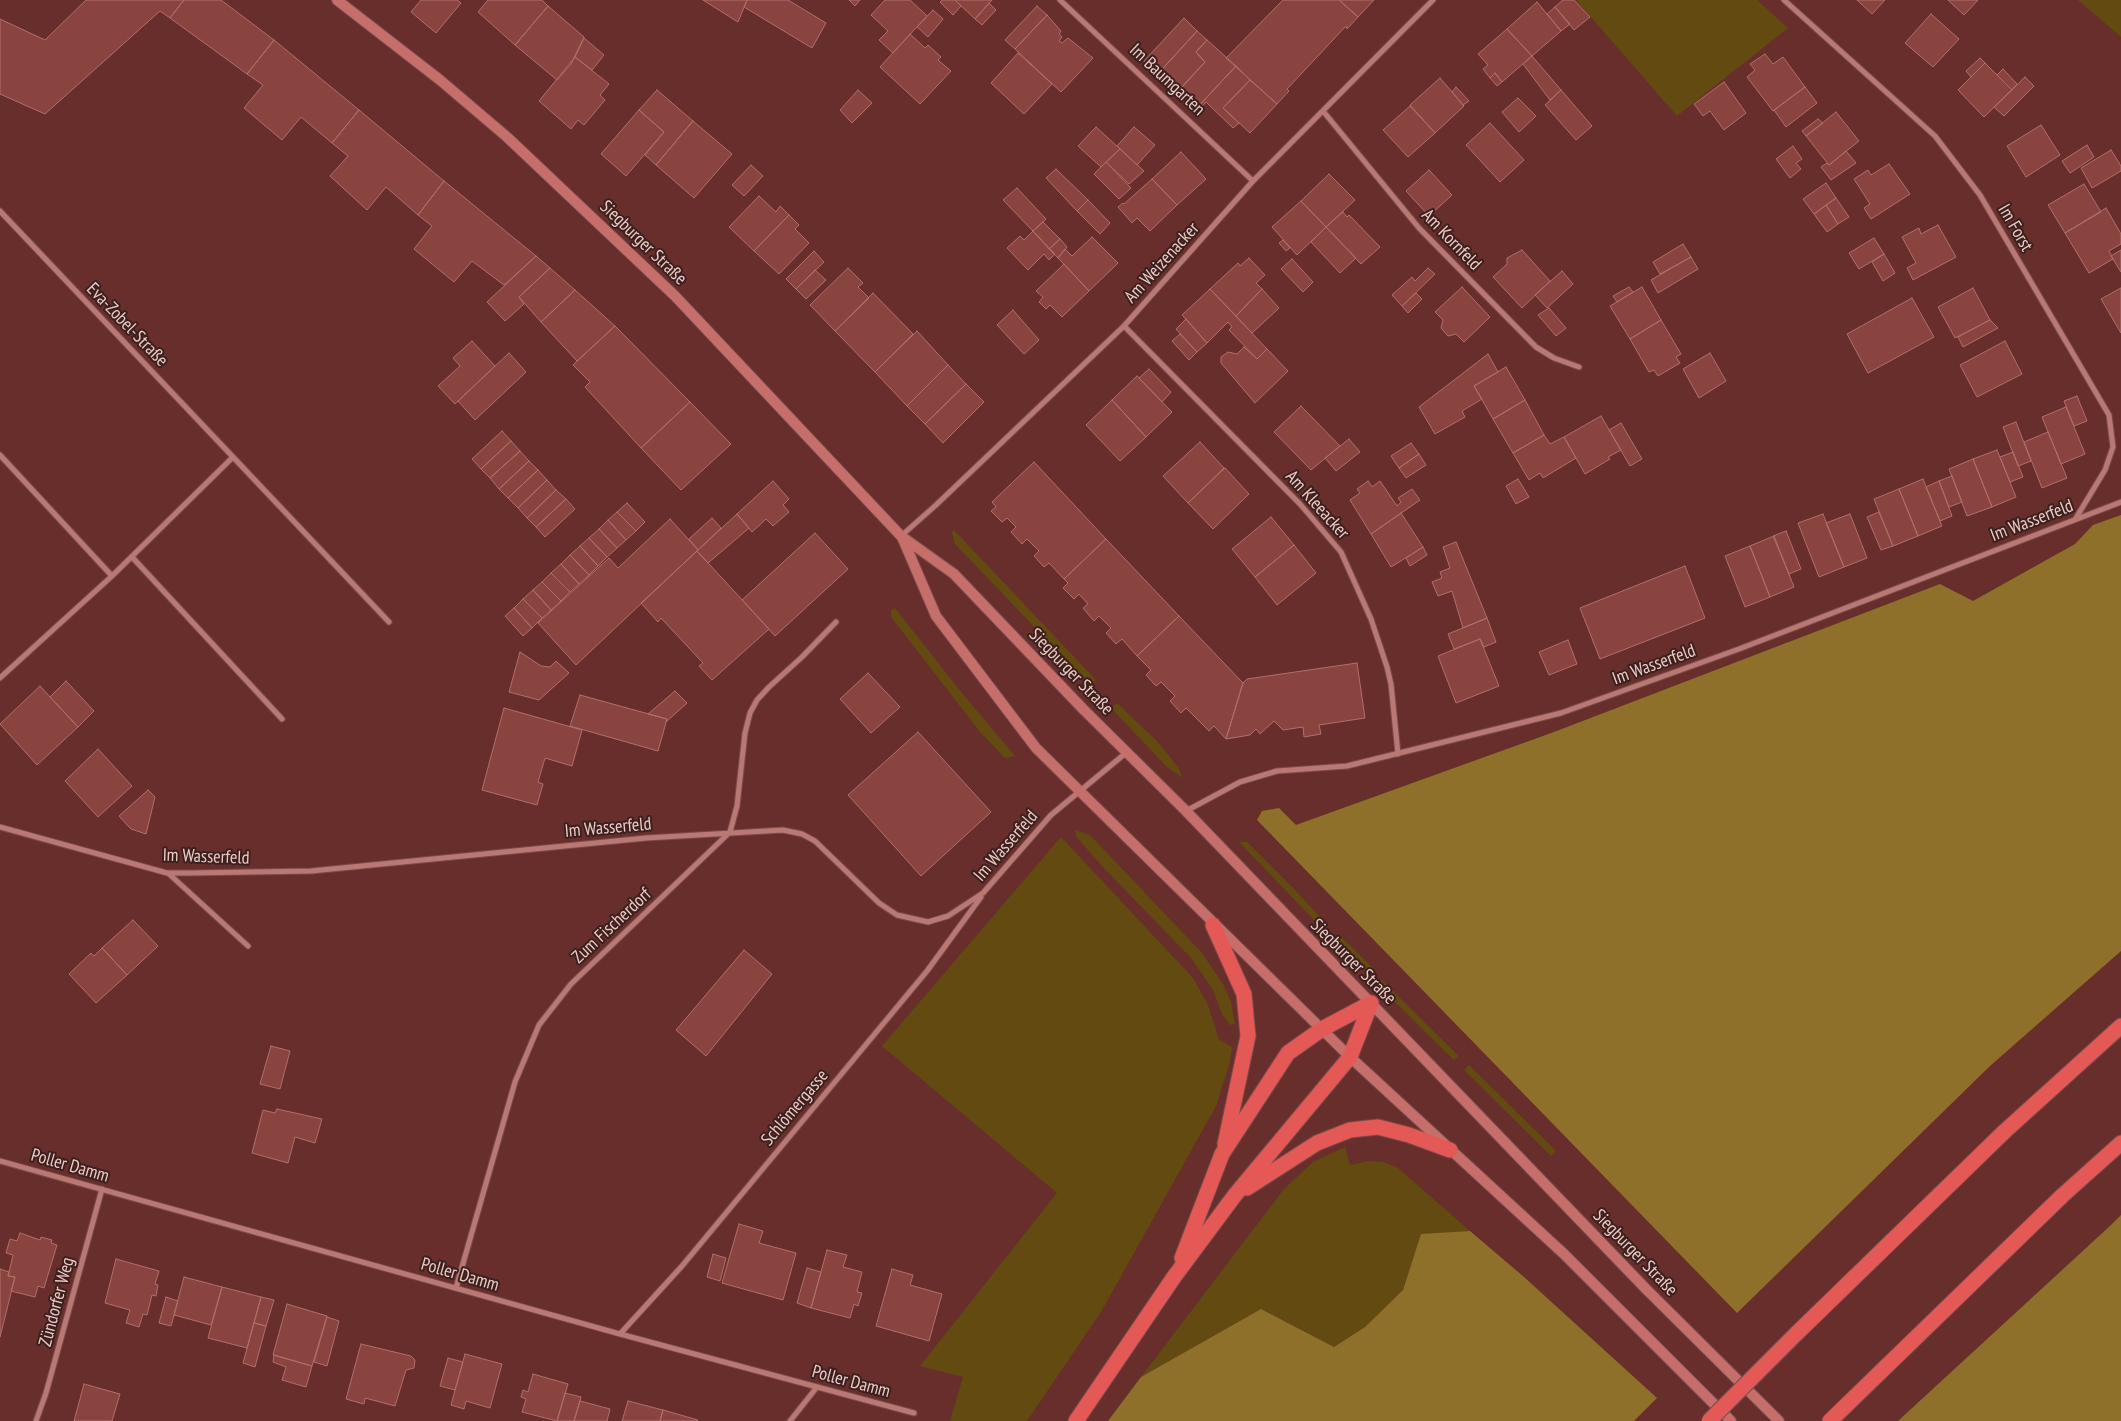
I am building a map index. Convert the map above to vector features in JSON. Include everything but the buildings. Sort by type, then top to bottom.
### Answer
[{"type":"highway","points":[[1174,1277],[1222,1154],[1248,1036],[1244,994],[1213,925]]},
{"type":"highway","points":[[1222,1154],[1288,1054],[1322,1030],[1371,1003]]},
{"type":"highway","points":[[1076,1421],[1174,1277],[1235,1195],[1350,1057],[1371,1003]]},
{"type":"highway","points":[[1709,1421],[2005,1131],[2121,1026]]},
{"type":"highway","points":[[1235,1195],[1317,1144],[1350,1130],[1378,1127],[1409,1135],[1450,1150]]},
{"type":"highway","points":[[1830,1421],[1859,1391],[2121,1142]]},
{"type":"main road","name":"Siegburger Straße","points":[[337,0],[440,80],[507,137],[675,296],[901,536],[954,574],[1186,811],[1647,1290],[1778,1420]]},
{"type":"main road","name":"Siegburger Straße","points":[[901,536],[936,616],[1036,748],[1213,925],[1350,1057],[1564,1254],[1731,1421]]},
{"type":"street","name":"Im Baumgarten","points":[[1060,0],[1253,181]]},
{"type":"street","name":"Am Weizenacker","points":[[901,536],[936,506],[1124,326],[1253,181],[1433,0]]},
{"type":"street","name":"Im Forst","points":[[1784,0],[1935,136],[1980,195],[2109,415],[2113,447],[2105,470],[2075,519]]},
{"type":"street","name":"Am Kornfeld","points":[[1323,111],[1419,228],[1536,346],[1554,358],[1578,367]]},
{"type":"street","name":"Eva-Zobel-Straße","points":[[0,211],[389,622]]},
{"type":"street","name":"Am Kleeacker","points":[[1124,326],[1300,504],[1341,552],[1371,619],[1387,666],[1391,684],[1398,754]]},
{"type":"street","points":[[0,456],[112,576]]},
{"type":"street","points":[[0,678],[112,576],[234,457]]},
{"type":"street","name":"Im Wasserfeld","points":[[1186,811],[1240,782],[1277,771],[1346,766],[1561,712],[1738,649],[2121,502]]},
{"type":"street","points":[[132,557],[282,719]]},
{"type":"street","points":[[730,832],[737,806],[745,733],[750,713],[757,700],[836,622]]},
{"type":"street","name":"Im Wasserfeld","points":[[0,827],[167,872],[311,871],[730,832],[783,830],[802,834],[824,849],[879,903],[897,916],[913,920],[939,920],[983,894],[1038,828],[1127,752]]},
{"type":"street","name":"Zum Fischerdorf","points":[[456,1288],[515,1082],[538,1025],[571,984],[730,832]]},
{"type":"street","points":[[167,872],[248,946]]},
{"type":"street","name":"Schlömergasse","points":[[620,1334],[682,1266],[921,978],[983,894]]},
{"type":"street","name":"Poller Damm","points":[[0,1161],[620,1334],[914,1413]]},
{"type":"street","name":"Zündorfer Weg","points":[[36,1421],[46,1394],[102,1190]]},
{"type":"street","points":[[790,1421],[817,1387]]},
{"type":"shaded area","points":[[1576,0],[1757,0],[1788,28],[1677,116]]},
{"type":"shaded area","points":[[2078,0],[2121,0],[2121,37],[2114,31]]},
{"type":"shaded area","points":[[2121,515],[2121,951],[1990,1066],[1737,1313],[1257,820],[1262,811],[1279,808],[1296,825],[1554,732],[1940,584],[1973,601],[2075,544],[2093,525]]},
{"type":"shaded area","points":[[954,530],[1096,680],[1091,686],[955,544],[952,532]]},
{"type":"shaded area","points":[[895,608],[961,692],[1015,756],[1005,758],[980,732],[891,617],[891,610]]},
{"type":"shaded area","points":[[1117,703],[1156,740],[1178,767],[1183,778],[1167,767],[1111,708]]},
{"type":"shaded area","points":[[1075,830],[1090,835],[1202,953],[1223,984],[1231,1002],[1235,1024],[1230,1025],[1222,1014],[1213,990],[1191,958],[1100,864],[1076,836]]},
{"type":"shaded area","points":[[1061,837],[1193,978],[1208,1005],[1219,1040],[1232,1047],[1230,1062],[1216,1106],[1101,1312],[1027,1421],[950,1421],[963,1377],[920,1366],[1057,1193],[882,1046]]},
{"type":"shaded area","points":[[1239,842],[1247,842],[1295,890],[1323,920],[1319,925]]},
{"type":"shaded area","points":[[1339,935],[1375,970],[1370,977],[1335,941]]},
{"type":"shaded area","points":[[1382,980],[1459,1056],[1454,1060],[1427,1034],[1378,985]]},
{"type":"shaded area","points":[[1469,1065],[1556,1151],[1551,1156],[1464,1070]]},
{"type":"shaded area","points":[[1345,1147],[1350,1165],[1369,1161],[1384,1162],[1398,1168],[1470,1231],[1421,1235],[1403,1290],[1365,1327],[1334,1347],[1261,1309],[1141,1377],[1284,1189],[1313,1162]]},
{"type":"shaded area","points":[[2121,1215],[2121,1421],[1898,1421],[2111,1225]]},
{"type":"shaded area","points":[[1470,1231],[1524,1277],[1657,1398],[1634,1421],[1108,1421],[1141,1377],[1261,1309],[1334,1347],[1365,1327],[1403,1290],[1421,1234]]}]
